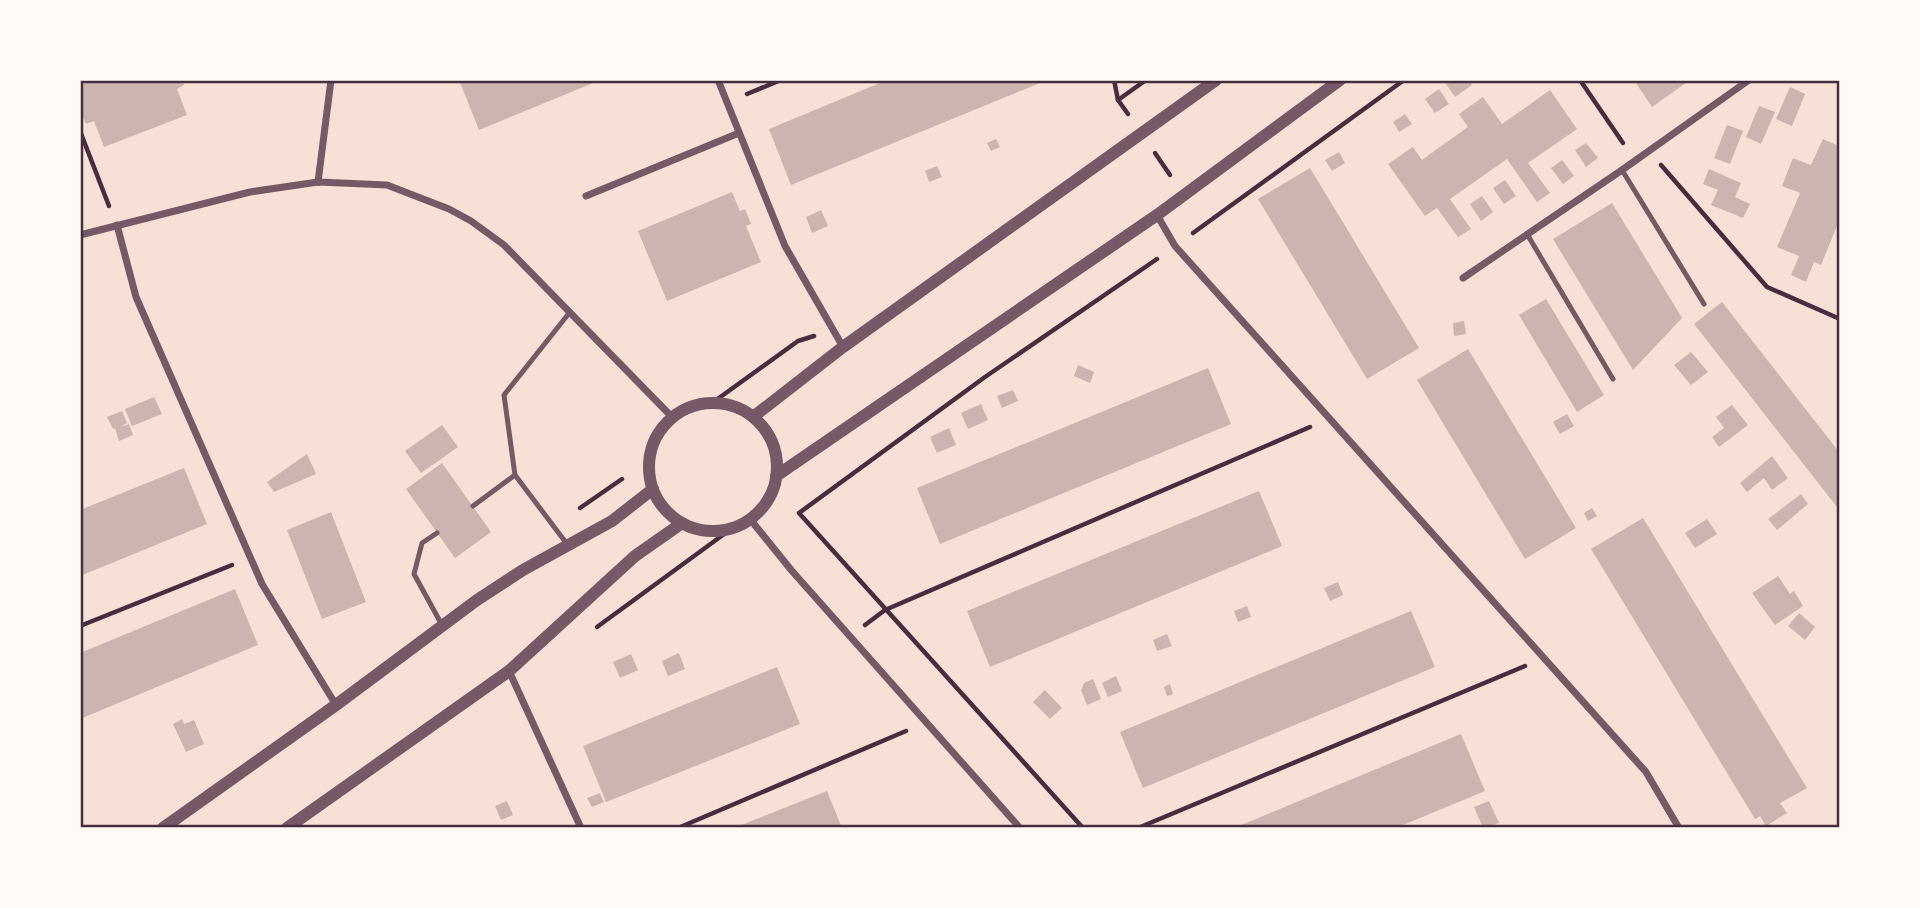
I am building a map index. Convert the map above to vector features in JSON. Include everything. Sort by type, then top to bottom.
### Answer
[{"type":"street","points":[[318,181],[331,80]]},
{"type":"street","points":[[718,80],[785,246],[843,347]]},
{"type":"street","points":[[754,417],[843,347],[1216,80]]},
{"type":"street","points":[[776,476],[1157,215],[1340,80]]},
{"type":"street","points":[[1463,278],[1749,80]]},
{"type":"street","points":[[586,196],[739,133]]},
{"type":"street","points":[[80,235],[250,192],[318,181],[387,185],[471,220],[504,245],[672,417]]},
{"type":"street","points":[[1157,215],[1175,246],[1646,772],[1679,828]]},
{"type":"street","points":[[117,225],[135,296],[262,584],[336,705]]},
{"type":"street","points":[[712,403],[738,408],[754,417],[774,450],[776,476],[770,498],[750,519],[733,528],[709,531],[682,523],[669,514],[653,489],[648,461],[661,428],[672,417],[687,408],[712,403]]},
{"type":"street","points":[[163,828],[336,705],[442,625],[523,570],[612,521],[653,489]]},
{"type":"street","points":[[750,519],[792,571],[1020,828]]},
{"type":"street","points":[[287,828],[509,671],[635,556],[682,523]]},
{"type":"street","points":[[509,671],[581,828]]},
{"type":"lane","points":[[1622,170],[1704,304]]},
{"type":"lane","points":[[1527,234],[1613,379]]},
{"type":"lane","points":[[567,545],[515,475],[504,395],[570,312]]},
{"type":"lane","points":[[473,506],[515,475]]},
{"type":"lane","points":[[437,533],[422,543],[414,574],[442,625]]},
{"type":"path","points":[[727,103],[781,80]]},
{"type":"path","points":[[1118,100],[1146,80]]},
{"type":"path","points":[[1083,828],[799,513],[985,377],[1175,246],[1404,80]]},
{"type":"path","points":[[1580,80],[1636,160]]},
{"type":"path","points":[[80,131],[117,225]]},
{"type":"path","points":[[1649,151],[1767,287],[1839,318]]},
{"type":"path","points":[[850,636],[885,610],[1330,419]]},
{"type":"path","points":[[597,627],[733,528]]},
{"type":"path","points":[[80,625],[251,557]]},
{"type":"path","points":[[1138,828],[1545,657]]},
{"type":"path","points":[[678,828],[927,722]]},
{"type":"building","points":[[80,80],[182,80],[184,85],[177,89],[187,115],[104,147],[94,121],[86,124],[80,110]]},
{"type":"building","points":[[459,80],[598,80],[598,81],[479,130]]},
{"type":"building","points":[[887,80],[1045,81],[791,185],[769,129]]},
{"type":"building","points":[[1451,80],[1469,80],[1472,85],[1455,97],[1446,84]]},
{"type":"building","points":[[1634,80],[1690,80],[1652,107]]},
{"type":"building","points":[[1790,87],[1805,94],[1792,126],[1776,119]]},
{"type":"building","points":[[1439,89],[1449,104],[1435,113],[1425,99]]},
{"type":"building","points":[[1550,90],[1577,129],[1528,163],[1550,193],[1537,202],[1507,159],[1450,199],[1471,229],[1458,237],[1437,208],[1425,216],[1388,164],[1413,147],[1422,160],[1468,127],[1459,114],[1483,97],[1502,124]]},
{"type":"building","points":[[1759,106],[1775,112],[1761,144],[1746,137]]},
{"type":"building","points":[[1405,114],[1412,124],[1399,132],[1393,122]]},
{"type":"building","points":[[1727,125],[1743,131],[1730,164],[1714,158]]},
{"type":"building","points":[[996,139],[1000,147],[991,151],[987,143]]},
{"type":"building","points":[[1823,139],[1839,146],[1839,221],[1821,265],[1814,262],[1806,282],[1791,275],[1799,256],[1777,247],[1800,193],[1782,186],[1793,158],[1811,165]]},
{"type":"building","points":[[1586,143],[1598,158],[1586,167],[1575,150]]},
{"type":"building","points":[[1339,152],[1345,163],[1332,171],[1325,160]]},
{"type":"building","points":[[1562,160],[1574,176],[1563,184],[1551,168]]},
{"type":"building","points":[[937,166],[942,177],[929,182],[925,171]]},
{"type":"building","points":[[1310,168],[1419,348],[1367,379],[1258,199]]},
{"type":"building","points":[[1709,169],[1741,183],[1735,197],[1750,204],[1743,218],[1711,205],[1718,190],[1703,184]]},
{"type":"building","points":[[1505,180],[1516,196],[1504,204],[1493,188]]},
{"type":"building","points":[[732,192],[740,211],[745,209],[751,224],[746,226],[761,262],[667,301],[638,231]]},
{"type":"building","points":[[1482,196],[1493,212],[1481,221],[1470,204]]},
{"type":"building","points":[[1612,203],[1682,318],[1633,370],[1553,239]]},
{"type":"building","points":[[821,210],[828,226],[812,233],[806,217]]},
{"type":"building","points":[[1546,299],[1604,395],[1577,412],[1519,315]]},
{"type":"building","points":[[1722,302],[1839,452],[1837,507],[1694,324]]},
{"type":"building","points":[[1464,321],[1466,334],[1454,336],[1453,323]]},
{"type":"building","points":[[1468,349],[1576,528],[1525,559],[1417,380]]},
{"type":"building","points":[[1691,352],[1708,372],[1691,385],[1674,365]]},
{"type":"building","points":[[1078,365],[1094,372],[1090,383],[1074,376]]},
{"type":"building","points":[[1208,368],[1231,424],[940,544],[917,488]]},
{"type":"building","points":[[1013,390],[1018,401],[1002,408],[997,396]]},
{"type":"building","points":[[154,397],[162,414],[132,426],[125,409]]},
{"type":"building","points":[[981,404],[988,420],[968,429],[961,413]]},
{"type":"building","points":[[1732,405],[1748,425],[1719,447],[1712,437],[1724,428],[1716,417]]},
{"type":"building","points":[[122,411],[127,423],[120,427],[129,424],[133,435],[119,441],[115,428],[113,429],[107,417]]},
{"type":"building","points":[[1567,414],[1574,426],[1560,434],[1553,422]]},
{"type":"building","points":[[442,425],[458,447],[421,473],[405,451]]},
{"type":"building","points":[[949,428],[956,445],[937,453],[930,437]]},
{"type":"building","points":[[307,454],[316,474],[274,492],[267,482]]},
{"type":"building","points":[[1772,456],[1788,478],[1772,490],[1764,478],[1747,492],[1740,483]]},
{"type":"building","points":[[442,463],[491,532],[455,558],[406,489]]},
{"type":"building","points":[[184,468],[207,524],[80,576],[80,510]]},
{"type":"building","points":[[1259,491],[1282,546],[990,667],[967,611]]},
{"type":"building","points":[[1801,494],[1808,504],[1777,530],[1768,519]]},
{"type":"building","points":[[1592,508],[1597,516],[1588,521],[1584,513]]},
{"type":"building","points":[[331,512],[366,602],[322,619],[287,530]]},
{"type":"building","points":[[1643,518],[1807,788],[1780,803],[1787,813],[1766,826],[1760,816],[1755,819],[1591,549]]},
{"type":"building","points":[[1707,519],[1717,534],[1695,548],[1685,533]]},
{"type":"building","points":[[1778,576],[1790,594],[1794,591],[1803,606],[1775,625],[1752,593]]},
{"type":"building","points":[[1338,582],[1343,595],[1330,601],[1324,588]]},
{"type":"building","points":[[235,589],[258,645],[80,719],[80,653]]},
{"type":"building","points":[[1247,606],[1251,617],[1238,622],[1234,611]]},
{"type":"building","points":[[1411,611],[1435,667],[1143,788],[1120,732]]},
{"type":"building","points":[[1799,613],[1815,627],[1805,640],[1788,626]]},
{"type":"building","points":[[1167,634],[1172,646],[1157,651],[1153,640]]},
{"type":"building","points":[[679,653],[685,669],[668,676],[662,661]]},
{"type":"building","points":[[631,654],[638,670],[620,678],[613,662]]},
{"type":"building","points":[[777,667],[800,724],[606,802],[583,746]]},
{"type":"building","points":[[1116,676],[1122,691],[1108,697],[1102,683]]},
{"type":"building","points":[[1093,679],[1101,699],[1087,705],[1081,690],[1084,683]]},
{"type":"building","points":[[1170,684],[1173,694],[1167,696],[1164,687]]},
{"type":"building","points":[[1045,690],[1062,708],[1050,719],[1033,702]]},
{"type":"building","points":[[182,719],[184,724],[194,720],[204,744],[186,752],[173,724]]},
{"type":"building","points":[[1461,734],[1485,791],[1396,828],[1234,828]]},
{"type":"building","points":[[827,791],[842,828],[736,828],[736,827]]},
{"type":"building","points":[[600,793],[604,802],[592,807],[587,798]]},
{"type":"building","points":[[507,801],[513,815],[501,820],[495,806]]},
{"type":"building","points":[[1489,801],[1499,823],[1483,828],[1474,807]]}]
